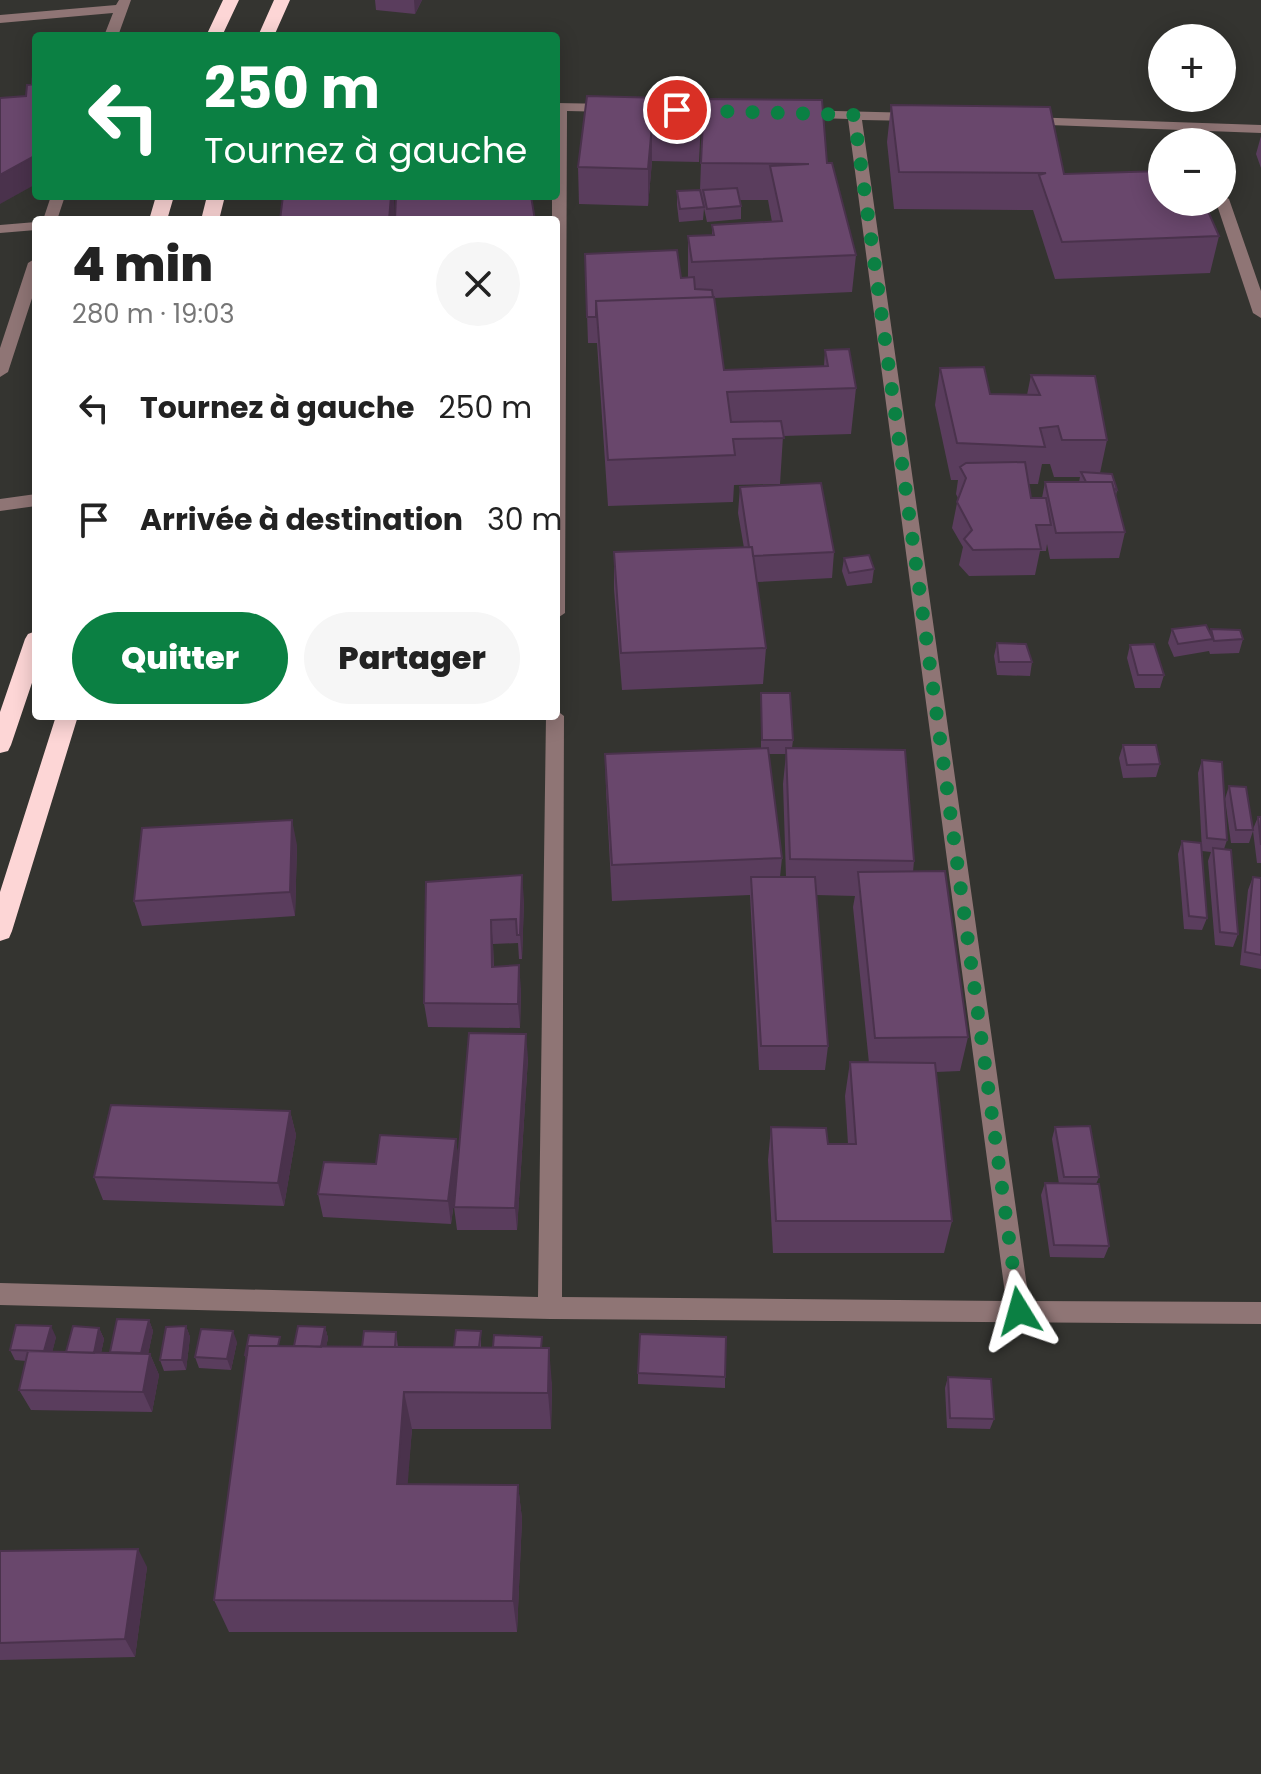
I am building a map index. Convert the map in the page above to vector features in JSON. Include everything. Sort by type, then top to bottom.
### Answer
[{"type":"highway","points":[[216,32],[231,0]]},
{"type":"highway","points":[[268,32],[282,0]]},
{"type":"highway","points":[[0,745],[32,651]]},
{"type":"highway","points":[[0,931],[66,720]]},
{"type":"street","points":[[0,19],[123,4],[112,32]]},
{"type":"street","points":[[560,107],[622,109]]},
{"type":"street","points":[[776,113],[932,118]]},
{"type":"street","points":[[854,115],[1019,1311]]},
{"type":"street","points":[[1010,121],[1261,129]]},
{"type":"street","points":[[1228,216],[1261,313]]},
{"type":"street","points":[[0,229],[32,226]]},
{"type":"street","points":[[0,372],[32,275]]},
{"type":"street","points":[[0,505],[32,501]]},
{"type":"street","points":[[550,1308],[555,720]]},
{"type":"street","points":[[0,1294],[550,1308],[1261,1313]]},
{"type":"building","points":[[32,84],[32,157],[0,175],[0,98],[26,96],[27,85]]},
{"type":"building","points":[[587,96],[702,99],[700,126],[652,125],[648,169],[578,167]]},
{"type":"building","points":[[704,99],[822,100],[827,163],[832,163],[856,255],[692,262],[688,236],[714,235],[712,225],[782,221],[770,166],[809,164],[701,163]]},
{"type":"building","points":[[891,105],[1050,107],[1064,174],[1148,171],[1148,216],[1210,216],[1219,236],[1062,242],[1039,175],[1046,173],[899,172]]},
{"type":"building","points":[[737,188],[741,206],[707,209],[703,190]]},
{"type":"building","points":[[700,190],[704,207],[680,209],[677,191]]},
{"type":"building","points":[[282,200],[391,200],[389,216],[280,216]]},
{"type":"building","points":[[396,200],[532,200],[534,216],[395,216]]},
{"type":"building","points":[[677,250],[681,278],[694,277],[695,289],[712,290],[713,297],[596,301],[596,317],[587,317],[585,254]]},
{"type":"building","points":[[714,297],[724,370],[828,366],[825,350],[849,349],[856,388],[727,392],[731,422],[781,421],[784,438],[733,439],[735,455],[608,460],[596,301]]},
{"type":"building","points":[[984,367],[990,394],[1040,395],[1031,375],[1095,376],[1107,440],[1062,440],[1058,426],[1040,428],[1045,447],[957,443],[940,368]]},
{"type":"building","points":[[1025,462],[1031,498],[1046,498],[1051,525],[1036,525],[1041,549],[973,550],[964,539],[972,530],[957,502],[966,478],[960,467],[966,463]]},
{"type":"building","points":[[1081,472],[1112,474],[1117,490],[1112,482],[1086,482]]},
{"type":"building","points":[[1045,482],[1112,482],[1125,532],[1056,533]]},
{"type":"building","points":[[821,483],[834,552],[753,556],[740,487]]},
{"type":"building","points":[[752,547],[766,648],[621,653],[614,552]]},
{"type":"building","points":[[869,555],[874,569],[849,573],[844,558]]},
{"type":"building","points":[[1206,625],[1213,639],[1178,644],[1172,629]]},
{"type":"building","points":[[1211,629],[1240,630],[1243,639],[1214,641]]},
{"type":"building","points":[[997,643],[1026,644],[1032,662],[999,662]]},
{"type":"building","points":[[1154,644],[1164,675],[1138,675],[1130,645]]},
{"type":"building","points":[[761,693],[790,693],[793,740],[762,740]]},
{"type":"building","points":[[1123,745],[1156,745],[1160,764],[1127,765]]},
{"type":"building","points":[[768,748],[782,858],[612,865],[605,754]]},
{"type":"building","points":[[786,748],[905,750],[914,861],[790,859]]},
{"type":"building","points":[[1202,760],[1222,762],[1227,840],[1207,838]]},
{"type":"building","points":[[1229,786],[1246,787],[1253,830],[1236,830]]},
{"type":"building","points":[[1258,817],[1261,817],[1261,845]]},
{"type":"building","points":[[292,820],[290,892],[134,901],[142,828]]},
{"type":"building","points":[[1182,841],[1201,843],[1207,918],[1189,916]]},
{"type":"building","points":[[1213,848],[1231,850],[1238,934],[1220,932]]},
{"type":"building","points":[[945,871],[968,1037],[875,1038],[858,872]]},
{"type":"building","points":[[522,875],[520,935],[517,935],[516,919],[491,920],[492,967],[519,965],[518,1004],[424,1003],[426,882]]},
{"type":"building","points":[[751,877],[815,877],[828,1046],[761,1046]]},
{"type":"building","points":[[1253,877],[1261,878],[1261,955],[1245,952]]},
{"type":"building","points":[[469,1033],[526,1034],[515,1208],[454,1207]]},
{"type":"building","points":[[850,1062],[935,1063],[952,1221],[776,1221],[771,1127],[826,1128],[828,1144],[856,1144]]},
{"type":"building","points":[[111,1105],[290,1111],[278,1183],[94,1177]]},
{"type":"building","points":[[1090,1126],[1099,1177],[1064,1177],[1055,1127]]},
{"type":"building","points":[[380,1135],[456,1139],[448,1201],[318,1194],[324,1162],[376,1164]]},
{"type":"building","points":[[1045,1183],[1099,1184],[1109,1246],[1054,1245]]},
{"type":"building","points":[[117,1319],[149,1320],[141,1353],[110,1352]]},
{"type":"building","points":[[16,1325],[51,1326],[44,1351],[10,1350]]},
{"type":"building","points":[[73,1326],[99,1328],[94,1353],[66,1352]]},
{"type":"building","points":[[186,1326],[182,1360],[160,1360],[166,1327]]},
{"type":"building","points":[[298,1326],[325,1327],[321,1347],[294,1346]]},
{"type":"building","points":[[201,1329],[233,1331],[227,1359],[195,1357]]},
{"type":"building","points":[[456,1330],[481,1331],[479,1347],[454,1347]]},
{"type":"building","points":[[364,1331],[396,1332],[395,1347],[362,1347]]},
{"type":"building","points":[[640,1334],[726,1337],[725,1377],[638,1373]]},
{"type":"building","points":[[249,1335],[280,1337],[278,1346],[248,1346],[245,1355]]},
{"type":"building","points":[[494,1335],[542,1337],[541,1348],[493,1347]]},
{"type":"building","points":[[248,1346],[549,1348],[548,1393],[404,1392],[397,1484],[518,1485],[513,1601],[214,1600]]},
{"type":"building","points":[[28,1351],[150,1354],[143,1392],[19,1390]]},
{"type":"building","points":[[948,1377],[991,1379],[994,1419],[950,1418]]},
{"type":"building","points":[[138,1549],[125,1639],[0,1643],[0,1551]]},
{"type":"route","points":[[677,110],[854,115],[1019,1311]]}]
